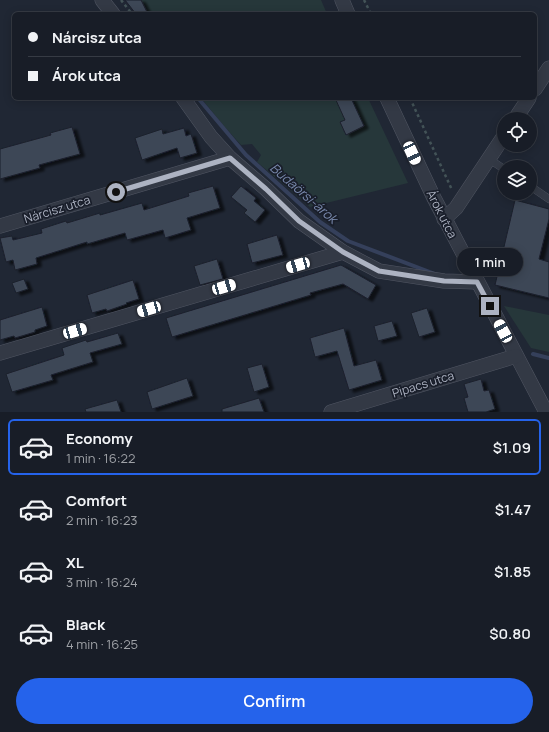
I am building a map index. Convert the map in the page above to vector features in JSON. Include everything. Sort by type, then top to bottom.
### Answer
[{"type":"street","points":[[102,0],[111,12]]},
{"type":"street","points":[[342,0],[347,12]]},
{"type":"street","points":[[537,86],[549,68]]},
{"type":"street","points":[[184,100],[211,137],[230,158],[266,189],[299,221],[343,252],[379,271],[444,281],[477,282]]},
{"type":"street","name":"Árok utca","points":[[388,100],[444,219],[546,412]]},
{"type":"street","points":[[520,112],[528,100]]},
{"type":"street","points":[[444,219],[456,208],[497,146]]},
{"type":"street","name":"Nárcisz utca","points":[[0,226],[230,158]]},
{"type":"street","points":[[0,353],[343,252]]},
{"type":"street","name":"Pipacs utca","points":[[331,412],[516,356]]},
{"type":"lane","points":[[489,158],[497,164]]},
{"type":"lane","points":[[537,191],[549,199]]},
{"type":"path","points":[[122,0],[131,12]]},
{"type":"path","points":[[364,0],[370,12]]},
{"type":"path","points":[[411,100],[452,188],[456,208]]},
{"type":"shaded area","points":[[125,0],[321,0],[326,12],[134,12]]},
{"type":"shaded area","points":[[203,100],[369,100],[408,183],[310,207],[257,162],[261,155],[252,144],[241,145]]},
{"type":"shaded area","points":[[504,306],[549,315],[549,352],[531,348]]},
{"type":"building","points":[[125,0],[141,0],[147,12],[134,12]]},
{"type":"building","points":[[336,100],[352,100],[364,126],[346,135],[340,122],[345,120]]},
{"type":"building","points":[[72,127],[80,154],[39,165],[40,168],[0,179],[0,149],[51,135],[50,133]]},
{"type":"building","points":[[184,128],[186,136],[191,134],[197,153],[180,158],[177,148],[142,160],[135,138],[162,129],[163,134]]},
{"type":"building","points":[[213,186],[220,208],[187,218],[191,230],[165,238],[163,230],[127,240],[125,233],[87,244],[87,242],[36,258],[37,264],[15,270],[13,260],[6,262],[0,238],[12,236],[13,240],[42,233],[41,229],[66,221],[67,223],[142,203],[144,210],[189,196],[188,193]]},
{"type":"building","points":[[241,186],[256,198],[254,201],[265,210],[255,222],[244,213],[247,210],[231,197]]},
{"type":"building","points":[[515,200],[549,209],[549,219],[539,259],[549,262],[549,298],[495,285]]},
{"type":"building","points":[[277,235],[283,255],[252,263],[247,244]]},
{"type":"building","points":[[217,259],[223,279],[200,285],[194,266]]},
{"type":"building","points":[[341,265],[376,285],[368,299],[343,284],[172,337],[166,318]]},
{"type":"building","points":[[24,279],[28,289],[16,293],[12,283]]},
{"type":"building","points":[[133,280],[139,299],[107,311],[106,309],[92,313],[87,295]]},
{"type":"building","points":[[42,307],[47,326],[35,330],[35,332],[15,338],[14,336],[0,340],[0,320]]},
{"type":"building","points":[[427,308],[435,332],[419,337],[411,313]]},
{"type":"building","points":[[392,321],[397,336],[378,341],[374,326]]},
{"type":"building","points":[[344,328],[354,366],[376,360],[382,380],[349,390],[337,351],[315,357],[310,338]]},
{"type":"building","points":[[118,333],[122,344],[90,353],[93,362],[51,375],[53,380],[12,392],[6,374],[64,355],[62,348],[86,340],[87,342]]},
{"type":"building","points":[[262,364],[269,387],[254,392],[247,368]]},
{"type":"building","points":[[187,378],[193,396],[152,409],[147,392]]},
{"type":"building","points":[[481,379],[484,391],[489,390],[495,409],[486,412],[468,412],[464,398],[468,397],[464,384]]},
{"type":"building","points":[[259,398],[264,412],[222,412],[222,409]]},
{"type":"building","points":[[117,400],[121,412],[86,412],[85,409]]},
{"type":"waterway","name":"Budaörsi-árok","points":[[200,100],[246,155],[320,222],[348,241],[435,274]]},
{"type":"waterway","name":"Budaörsi-árok","points":[[533,354],[549,358]]},
{"type":"route","points":[[116,192],[230,158],[266,189],[299,221],[343,252],[379,271],[444,281],[477,282],[490,306]]}]
